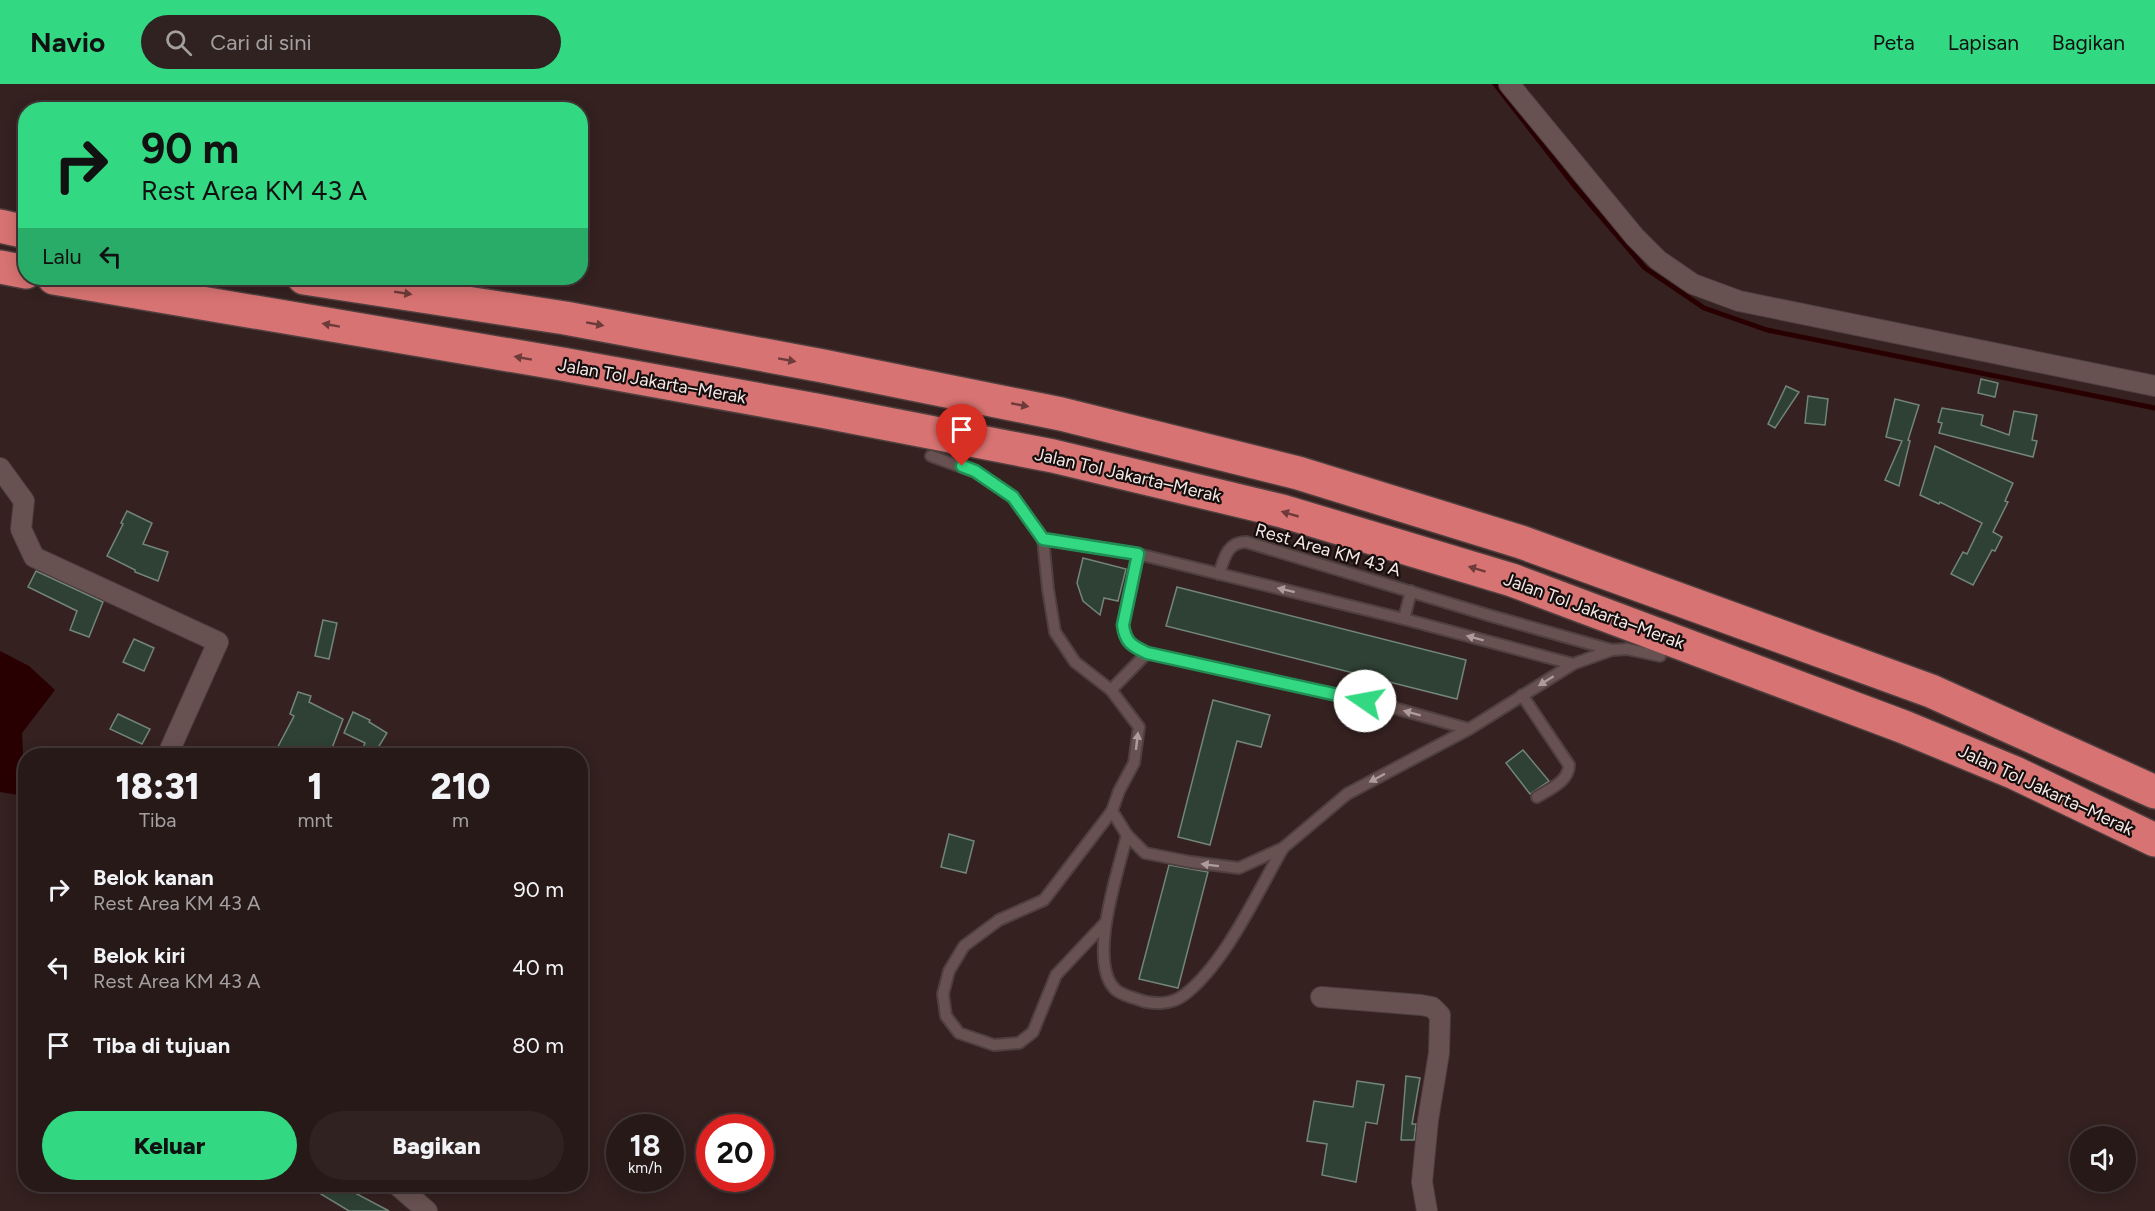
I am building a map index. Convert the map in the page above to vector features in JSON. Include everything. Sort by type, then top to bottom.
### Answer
[{"type":"highway","points":[[0,226],[18,230]]},
{"type":"highway","points":[[0,267],[18,270]]},
{"type":"highway","name":"Jalan Tol Jakarta–Merak","points":[[95,285],[562,364],[1053,456],[1282,511],[1512,580],[1904,727],[2015,773],[2155,840]]},
{"type":"highway","points":[[350,285],[565,318],[823,366],[1061,414],[1298,473],[1521,542],[1931,691],[2155,792]]},
{"type":"highway","points":[[562,364],[764,414],[868,436],[932,456]]},
{"type":"highway","points":[[1660,656],[1884,735],[2015,773]]},
{"type":"street","points":[[1509,84],[1635,237],[1658,260],[1693,284],[1739,301],[2155,386]]},
{"type":"street","points":[[0,468],[24,501],[21,529],[34,557],[218,642],[171,748]]},
{"type":"street","points":[[1321,997],[1431,1006],[1440,1015],[1439,1053],[1428,1120],[1422,1182],[1427,1211]]},
{"type":"street","points":[[405,1192],[427,1211]]},
{"type":"lane","points":[[932,456],[975,471],[1013,497],[1043,539],[1055,632],[1075,662],[1111,690],[1139,727],[1134,763],[1112,811],[1044,900],[999,920],[964,946],[949,971],[943,994],[946,1016],[959,1033],[994,1045],[1019,1043],[1033,1032],[1056,975],[1105,923]]},
{"type":"lane","points":[[1043,539],[1138,554],[1404,619],[1573,664]]},
{"type":"lane","name":"Rest Area KM 43 A","points":[[1219,574],[1225,554],[1235,543],[1246,542],[1612,650]]},
{"type":"lane","points":[[1138,554],[1123,625],[1124,637],[1147,653],[1387,706],[1469,729]]},
{"type":"lane","name":"Rest Area KM 43 A","points":[[1404,619],[1411,591]]},
{"type":"lane","name":"Rest Area KM 43 A","points":[[1112,811],[1127,835],[1145,853],[1239,868],[1283,848],[1347,794],[1469,729],[1573,664],[1612,650],[1627,649],[1660,656]]},
{"type":"lane","points":[[1111,690],[1147,653]]},
{"type":"lane","points":[[1522,695],[1569,765],[1569,772],[1565,778],[1537,797]]},
{"type":"lane","name":"Rest Area KM 43 A","points":[[1127,835],[1105,923],[1104,958],[1110,982],[1117,990],[1140,1001],[1170,1004],[1185,994],[1221,957],[1283,848]]},
{"type":"shaded area","points":[[0,651],[29,666],[55,690],[22,733],[23,748],[18,748],[18,795],[0,792]]},
{"type":"building","points":[[1981,379],[1998,383],[1995,397],[1978,393]]},
{"type":"building","points":[[1786,386],[1799,392],[1775,428],[1768,424]]},
{"type":"building","points":[[1808,396],[1828,399],[1825,425],[1805,423]]},
{"type":"building","points":[[1895,399],[1919,405],[1908,440],[1910,441],[1899,486],[1885,480],[1902,441],[1886,437]]},
{"type":"building","points":[[1942,408],[1983,415],[1981,425],[2009,435],[2014,411],[2037,415],[2032,440],[2037,441],[2033,457],[1939,433],[1942,423],[1938,422]]},
{"type":"building","points":[[1935,446],[2013,483],[2005,501],[2008,502],[1993,532],[2002,537],[1995,551],[1992,550],[1973,585],[1951,574],[1963,552],[1967,554],[1982,523],[1940,502],[1939,504],[1920,495]]},
{"type":"building","points":[[127,511],[152,523],[143,544],[168,552],[158,581],[135,572],[107,556]]},
{"type":"building","points":[[1083,558],[1126,569],[1118,601],[1104,598],[1100,615],[1083,601],[1077,583]]},
{"type":"building","points":[[36,571],[103,602],[89,637],[70,630],[77,611],[28,587]]},
{"type":"building","points":[[1177,587],[1466,660],[1457,699],[1166,626]]},
{"type":"building","points":[[323,620],[337,623],[329,659],[315,656]]},
{"type":"building","points":[[134,639],[154,648],[144,671],[123,662]]},
{"type":"building","points":[[298,692],[311,696],[309,702],[343,719],[332,748],[277,748],[294,716],[290,714]]},
{"type":"building","points":[[1213,700],[1270,715],[1261,747],[1237,741],[1210,845],[1178,837]]},
{"type":"building","points":[[353,712],[370,720],[369,722],[387,733],[378,748],[363,748],[365,743],[344,733]]},
{"type":"building","points":[[118,714],[150,729],[142,744],[110,729]]},
{"type":"building","points":[[1523,750],[1549,781],[1530,794],[1506,763]]},
{"type":"building","points":[[949,834],[974,841],[966,873],[941,867]]},
{"type":"building","points":[[1169,865],[1208,872],[1178,988],[1139,979]]},
{"type":"building","points":[[1406,1076],[1420,1078],[1412,1124],[1416,1124],[1414,1140],[1401,1140]]},
{"type":"building","points":[[1357,1081],[1384,1085],[1377,1124],[1366,1122],[1356,1182],[1322,1175],[1327,1144],[1307,1141],[1314,1101],[1353,1107]]},
{"type":"building","points":[[318,1192],[353,1192],[389,1211],[349,1211]]},
{"type":"waterway","points":[[1495,84],[1573,184],[1645,268],[1704,308],[1767,330],[2155,408]]},
{"type":"route","points":[[962,466],[975,471],[1013,497],[1043,539],[1138,554],[1123,625],[1124,637],[1131,645],[1147,653],[1365,701]]}]
